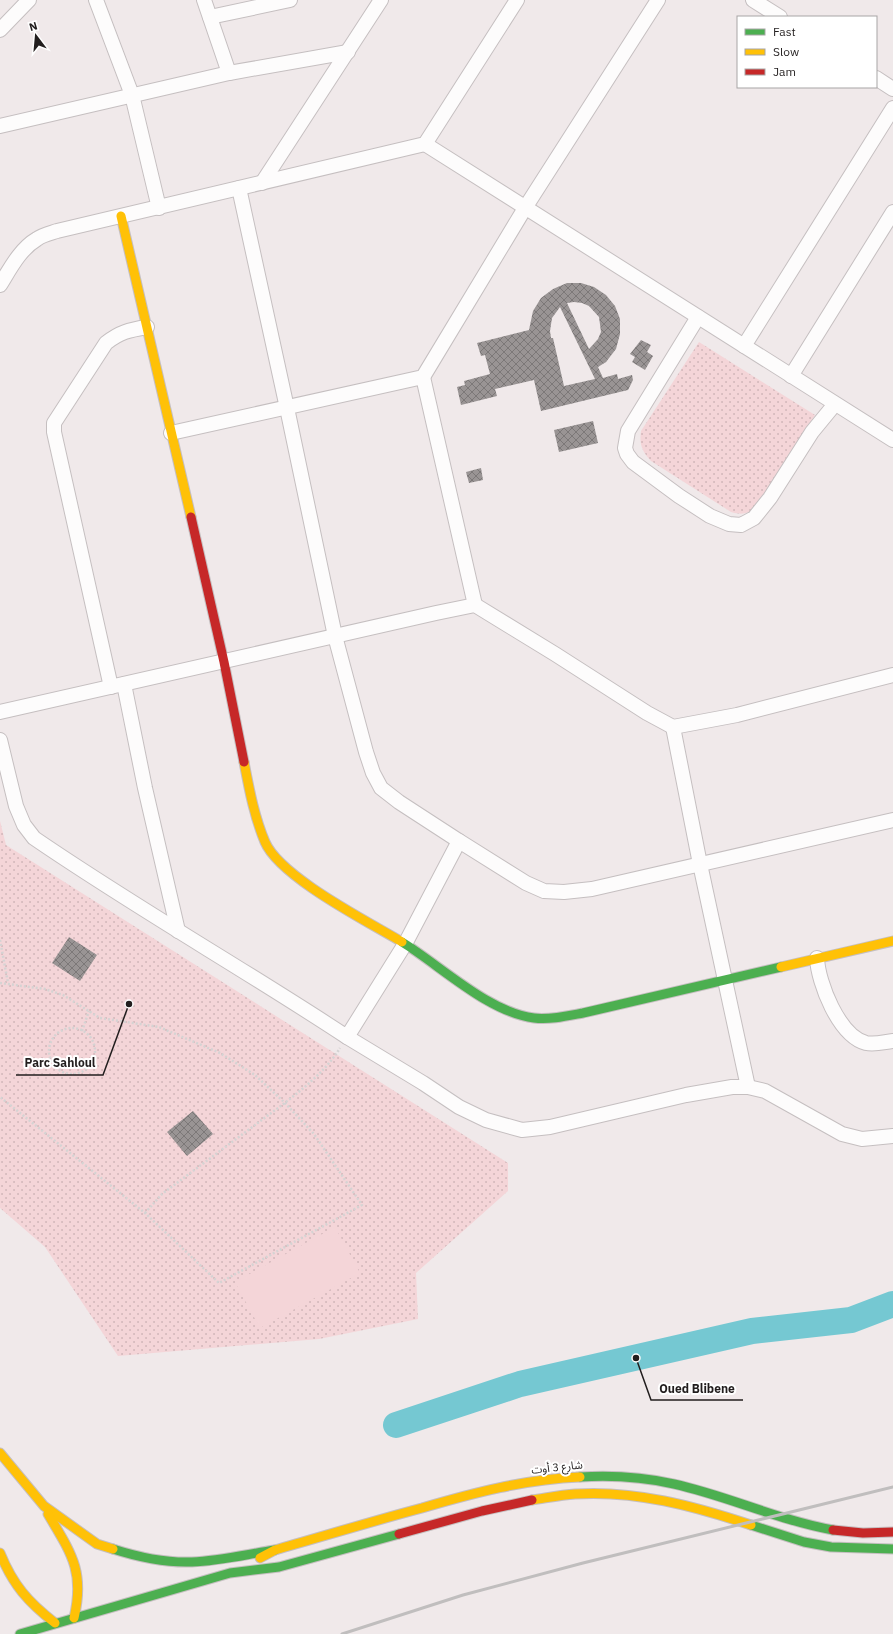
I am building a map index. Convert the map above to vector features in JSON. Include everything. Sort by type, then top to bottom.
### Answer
[{"type":"main road","points":[[121,216],[224,662],[253,806],[263,837],[272,854],[289,871],[321,893],[404,944],[491,1003],[512,1013],[535,1018],[560,1017],[583,1013],[893,941]]},
{"type":"main road","points":[[0,1453],[44,1506],[69,1553],[77,1573],[79,1596],[74,1618]]},
{"type":"main road","name":"شارع 3 أوت","points":[[230,1573],[275,1550],[463,1496],[528,1482],[573,1476],[620,1476],[654,1480],[680,1485],[814,1526],[869,1532],[893,1532]]},
{"type":"main road","points":[[20,1634],[230,1573],[279,1567],[482,1511],[524,1501],[575,1494],[616,1494],[659,1499],[704,1509],[804,1542],[831,1546],[893,1549]]},
{"type":"main road","points":[[44,1506],[97,1544],[132,1555],[172,1561],[192,1562],[275,1550]]},
{"type":"main road","points":[[753,1526],[759,1509]]},
{"type":"main road","points":[[0,1552],[12,1581],[22,1596],[55,1623]]},
{"type":"street","points":[[0,30],[29,0]]},
{"type":"street","points":[[96,0],[132,95],[159,208]]},
{"type":"street","points":[[204,0],[229,73]]},
{"type":"street","points":[[210,17],[290,0]]},
{"type":"street","points":[[262,183],[381,0]]},
{"type":"street","points":[[0,285],[24,250],[37,238],[57,231],[425,144],[517,0]]},
{"type":"street","points":[[475,606],[423,377],[525,208],[658,0]]},
{"type":"street","points":[[753,0],[778,16]]},
{"type":"street","points":[[0,126],[229,73],[348,52]]},
{"type":"street","points":[[877,79],[893,89]]},
{"type":"street","points":[[744,346],[893,108]]},
{"type":"street","points":[[425,144],[893,440]]},
{"type":"street","points":[[239,188],[287,408],[334,636],[366,752],[373,773],[381,788],[399,802],[459,841],[526,883],[544,891],[564,892],[592,889],[893,820]]},
{"type":"street","points":[[791,376],[893,212]]},
{"type":"street","points":[[698,317],[628,431],[625,448],[627,454],[638,466],[710,516],[729,524],[741,525],[754,518],[770,498],[812,432],[836,404]]},
{"type":"street","points":[[147,327],[125,331],[116,335],[106,343],[54,423],[54,432],[117,685],[145,788],[178,931]]},
{"type":"street","points":[[171,433],[423,377]]},
{"type":"street","points":[[0,712],[334,636],[475,606],[555,654],[647,713],[673,727],[737,715],[893,675]]},
{"type":"street","points":[[673,727],[700,864],[748,1087]]},
{"type":"street","points":[[0,740],[16,806],[24,825],[34,838],[178,931],[280,993],[459,1107],[486,1120],[522,1130],[550,1127],[686,1094],[732,1087],[748,1087],[765,1092],[842,1134],[862,1139],[893,1136]]},
{"type":"street","points":[[347,1037],[404,944],[459,841]]},
{"type":"street","points":[[817,958],[818,970],[825,995],[848,1032],[855,1038],[875,1044],[893,1041]]},
{"type":"path","points":[[0,940],[8,984]]},
{"type":"path","points":[[0,983],[45,989],[64,995],[100,1018],[159,1027],[220,1053],[255,1076],[285,1103],[314,1134],[362,1205],[219,1283],[145,1213],[0,1097]]},
{"type":"path","points":[[82,1031],[89,1011]]},
{"type":"path","points":[[66,1029],[82,1031],[93,1042],[94,1057],[85,1070],[78,1073],[64,1073],[52,1064],[50,1057],[50,1043],[54,1037],[66,1029]]},
{"type":"path","points":[[145,1213],[162,1194],[285,1103],[329,1064],[347,1037]]},
{"type":"shaded area","points":[[699,342],[815,415],[756,508],[747,513],[741,514],[731,512],[651,461],[642,448],[640,440],[641,431]]},
{"type":"shaded area","points":[[0,821],[6,845],[508,1163],[508,1191],[416,1273],[418,1319],[319,1339],[118,1356],[45,1247],[0,1208]]},
{"type":"shaded area","points":[[335,1227],[360,1273],[260,1328],[235,1282]]},
{"type":"building","points":[[567,283],[581,283],[594,287],[606,295],[615,306],[620,319],[620,334],[616,349],[606,362],[598,367],[603,378],[617,374],[618,379],[632,375],[633,380],[628,390],[541,411],[534,380],[495,389],[497,396],[461,405],[457,387],[465,385],[464,381],[490,374],[485,355],[481,356],[477,343],[529,330],[533,311],[541,298],[553,289]],"holes":[[[574,302],[589,306],[599,317],[601,332],[598,339],[589,349],[567,303]],[[560,307],[595,379],[564,386],[550,331],[552,318]]]},
{"type":"building","points":[[641,340],[651,345],[647,352],[653,356],[645,370],[632,362],[635,357],[630,354]]},
{"type":"building","points":[[593,421],[598,443],[559,452],[554,430]]},
{"type":"building","points":[[481,468],[483,480],[469,483],[466,472]]},
{"type":"building","points":[[69,937],[97,955],[80,981],[52,963]]},
{"type":"building","points":[[193,1111],[213,1134],[187,1156],[167,1132]]},
{"type":"waterway","points":[[396,1425],[520,1384],[752,1331],[851,1320],[893,1304]]},
{"type":"railway","points":[[342,1634],[463,1595],[583,1563],[893,1487]]},
{"type":"traffic: fast","points":[[402,942],[482,998],[517,1014],[534,1018],[558,1017],[583,1013],[781,967]]},
{"type":"traffic: fast","points":[[580,1477],[627,1477],[674,1484],[813,1526],[833,1530]]},
{"type":"traffic: fast","points":[[751,1525],[804,1542],[831,1547],[893,1549]]},
{"type":"traffic: fast","points":[[20,1634],[230,1573],[279,1567],[399,1534]]},
{"type":"traffic: fast","points":[[113,1549],[132,1555],[172,1562],[213,1560],[275,1550]]},
{"type":"traffic: slow","points":[[121,216],[191,517]]},
{"type":"traffic: slow","points":[[244,762],[252,802],[258,822],[265,842],[274,855],[288,869],[326,897],[402,942]]},
{"type":"traffic: slow","points":[[781,967],[893,941]]},
{"type":"traffic: slow","points":[[0,1453],[44,1506],[97,1544],[113,1549]]},
{"type":"traffic: slow","points":[[260,1558],[275,1550],[480,1492],[520,1484],[560,1478],[580,1477]]},
{"type":"traffic: slow","points":[[532,1500],[575,1494],[620,1494],[686,1506],[751,1525]]},
{"type":"traffic: slow","points":[[48,1514],[74,1563],[78,1587],[74,1618]]},
{"type":"traffic: slow","points":[[0,1553],[10,1574],[22,1592],[37,1608],[55,1623]]},
{"type":"traffic: jam","points":[[191,517],[224,662],[244,762]]},
{"type":"traffic: jam","points":[[399,1534],[482,1511],[532,1500]]},
{"type":"traffic: jam","points":[[833,1530],[863,1533],[893,1532]]},
{"type":"place","name":"Parc Sahloul","points":[[129,1004]]},
{"type":"place","name":"Oued Blibene","points":[[636,1358]]}]
